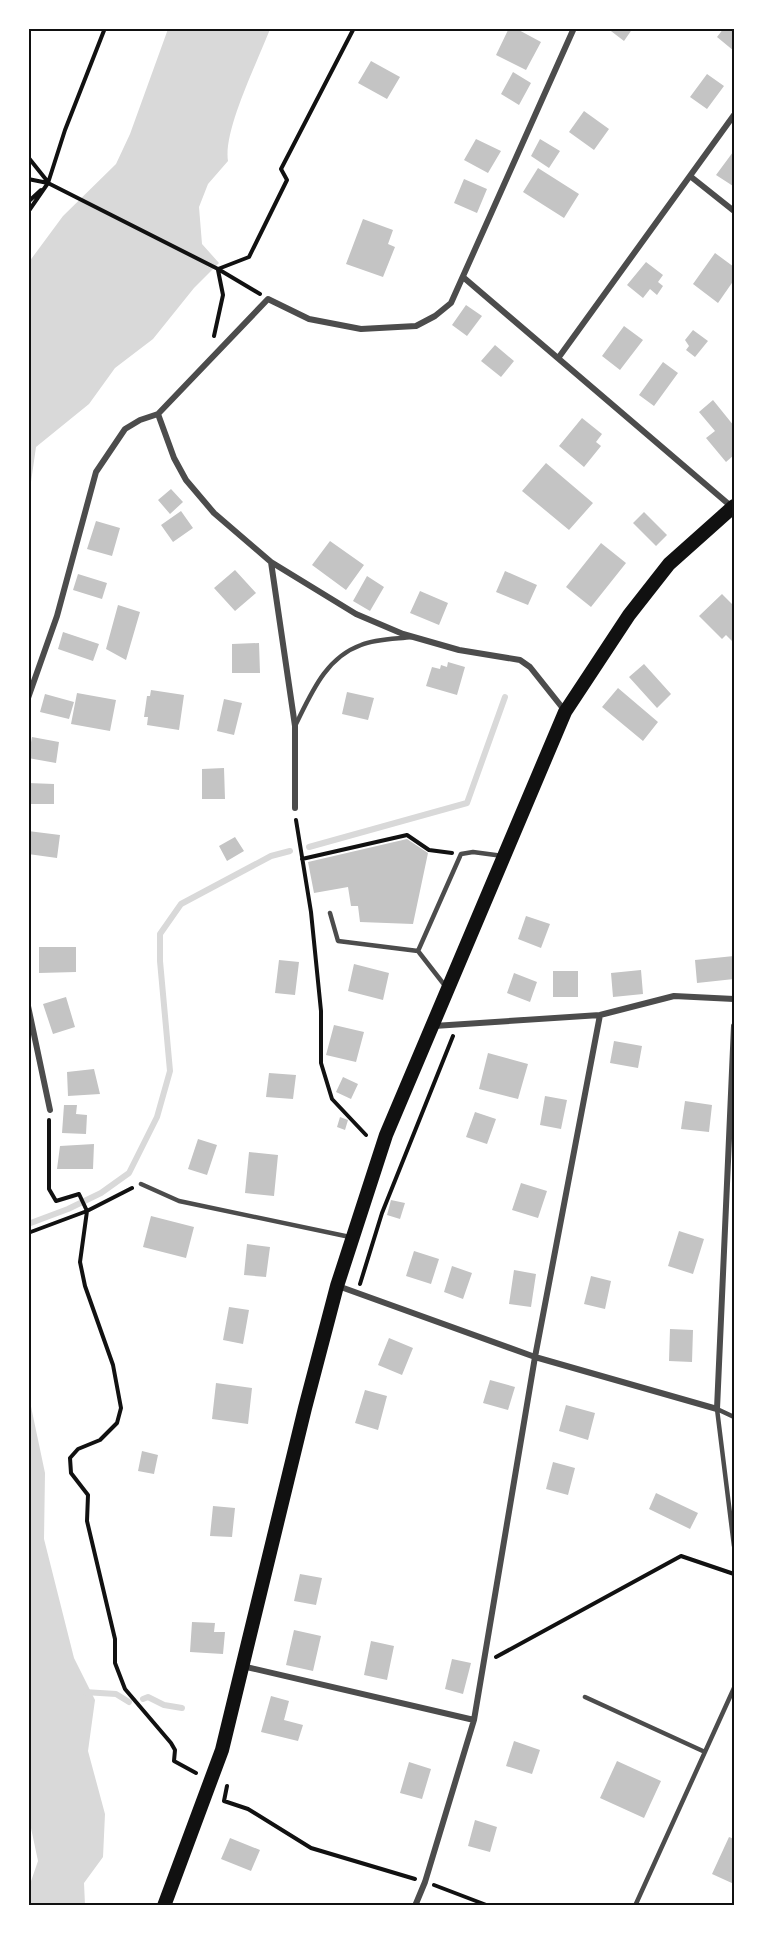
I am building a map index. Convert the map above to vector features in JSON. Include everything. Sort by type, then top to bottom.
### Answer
[{"type":"main road","points":[[164,1905],[222,1750],[337,1286],[351,1237],[386,1135],[565,712],[629,615],[669,564],[734,507]]},
{"type":"street","points":[[28,698],[57,616],[96,472],[124,429],[158,414],[268,299],[309,320],[361,329],[416,326],[435,316],[451,303],[574,28]]},
{"type":"street","points":[[559,357],[735,115]]},
{"type":"street","points":[[690,176],[735,211]]},
{"type":"street","points":[[463,277],[734,507]]},
{"type":"street","points":[[158,414],[174,459],[186,480],[214,513],[271,562],[356,614],[412,637],[459,650],[519,660],[530,667],[565,712]]},
{"type":"street","points":[[271,562],[295,726],[295,808]]},
{"type":"street","points":[[434,1026],[600,1015],[674,996],[735,999]]},
{"type":"street","points":[[28,1006],[50,1110]]},
{"type":"street","points":[[415,1905],[425,1882],[474,1720],[535,1357],[600,1015]]},
{"type":"street","points":[[337,1286],[535,1357],[717,1409],[735,1026]]},
{"type":"street","points":[[242,1666],[474,1720]]},
{"type":"lane","points":[[295,726],[312,691],[334,659],[362,644],[412,637]]},
{"type":"lane","points":[[418,951],[461,854],[473,852],[503,856]]},
{"type":"lane","points":[[330,913],[338,940],[418,951],[448,991]]},
{"type":"lane","points":[[141,1184],[179,1201],[351,1237]]},
{"type":"lane","points":[[717,1409],[735,1417]]},
{"type":"lane","points":[[717,1409],[735,1546]]},
{"type":"lane","points":[[635,1905],[735,1688]]},
{"type":"lane","points":[[585,1697],[705,1752]]},
{"type":"path","points":[[28,212],[48,183],[65,130],[105,28]]},
{"type":"path","points":[[218,270],[249,257],[287,180],[281,169],[354,28]]},
{"type":"path","points":[[28,157],[48,183]]},
{"type":"path","points":[[28,179],[48,183],[218,270],[268,299]]},
{"type":"path","points":[[28,202],[48,183]]},
{"type":"path","points":[[213,339],[221,313],[223,295],[218,270]]},
{"type":"path","points":[[295,808],[311,912],[321,1011],[321,1063],[332,1099],[366,1135]]},
{"type":"path","points":[[302,859],[407,835],[429,850],[461,854]]},
{"type":"path","points":[[357,1293],[382,1214],[458,1024]]},
{"type":"path","points":[[50,1110],[47,1134],[49,1189],[56,1201],[79,1194],[87,1211],[80,1262],[85,1286],[113,1365],[121,1408],[117,1423],[100,1440],[78,1449],[70,1458],[71,1473],[88,1495],[87,1521],[115,1639],[115,1663],[124,1689],[171,1743],[175,1750],[174,1761],[196,1773]]},
{"type":"path","points":[[28,1233],[87,1211],[141,1184]]},
{"type":"path","points":[[484,1663],[681,1556],[735,1574]]},
{"type":"path","points":[[229,1780],[224,1801],[248,1809],[311,1848],[425,1882],[489,1905]]},
{"type":"shaded area","points":[[168,29],[270,29],[236,114],[228,148],[228,161],[208,184],[199,207],[202,244],[219,263],[194,288],[153,339],[115,368],[89,404],[36,447],[29,496],[29,262],[63,216],[116,164],[130,134]]},
{"type":"shaded area","points":[[29,1397],[45,1473],[44,1539],[74,1658],[95,1700],[88,1751],[105,1814],[103,1857],[84,1883],[85,1905],[29,1905],[29,1887],[38,1861],[28,1814]]},
{"type":"building","points":[[509,28],[515,28],[541,42],[526,70],[496,55]]},
{"type":"building","points":[[607,28],[633,28],[624,41]]},
{"type":"building","points":[[724,28],[734,28],[734,51],[717,37]]},
{"type":"building","points":[[371,61],[400,77],[387,99],[358,83]]},
{"type":"building","points":[[513,72],[531,83],[519,105],[501,94]]},
{"type":"building","points":[[707,74],[724,86],[707,109],[690,97]]},
{"type":"building","points":[[584,111],[609,129],[594,150],[569,132]]},
{"type":"building","points":[[476,139],[501,151],[488,173],[464,160]]},
{"type":"building","points":[[540,139],[560,151],[549,168],[531,156]]},
{"type":"building","points":[[733,152],[734,154],[733,186],[716,175]]},
{"type":"building","points":[[538,168],[579,194],[564,218],[523,192]]},
{"type":"building","points":[[464,179],[487,189],[477,213],[454,203]]},
{"type":"building","points":[[363,219],[393,230],[388,244],[395,247],[383,277],[346,264]]},
{"type":"building","points":[[715,253],[734,267],[734,280],[718,303],[693,284]]},
{"type":"building","points":[[646,262],[663,275],[658,282],[663,286],[657,295],[650,289],[643,298],[627,285]]},
{"type":"building","points":[[466,305],[482,316],[467,336],[452,325]]},
{"type":"building","points":[[624,326],[643,340],[620,370],[602,356]]},
{"type":"building","points":[[693,330],[708,341],[695,357],[686,350],[689,346],[685,340]]},
{"type":"building","points":[[495,345],[514,361],[501,377],[481,361]]},
{"type":"building","points":[[663,362],[678,373],[654,406],[639,395]]},
{"type":"building","points":[[713,400],[734,426],[734,455],[726,462],[706,438],[715,431],[699,412]]},
{"type":"building","points":[[582,418],[602,434],[596,442],[601,446],[584,467],[559,446]]},
{"type":"building","points":[[546,463],[593,503],[569,530],[522,491]]},
{"type":"building","points":[[171,489],[183,502],[170,514],[158,500]]},
{"type":"building","points":[[181,511],[193,528],[173,542],[161,525]]},
{"type":"building","points":[[644,512],[667,535],[656,546],[633,523]]},
{"type":"building","points":[[96,521],[120,528],[112,556],[87,549]]},
{"type":"building","points":[[330,541],[364,565],[346,590],[312,565]]},
{"type":"building","points":[[601,543],[626,563],[591,607],[566,587]]},
{"type":"building","points":[[235,570],[256,593],[235,611],[214,588]]},
{"type":"building","points":[[505,571],[537,585],[528,605],[496,592]]},
{"type":"building","points":[[78,574],[107,583],[102,599],[73,590]]},
{"type":"building","points":[[367,576],[384,587],[370,611],[353,601]]},
{"type":"building","points":[[420,591],[448,603],[439,625],[410,613]]},
{"type":"building","points":[[722,594],[734,606],[734,643],[726,635],[722,639],[699,616]]},
{"type":"building","points":[[118,605],[140,612],[126,660],[106,649]]},
{"type":"building","points":[[63,632],[99,644],[93,661],[58,649]]},
{"type":"building","points":[[259,643],[260,673],[232,673],[232,644]]},
{"type":"building","points":[[448,662],[465,667],[457,695],[426,686],[432,667],[440,669],[441,665],[447,667]]},
{"type":"building","points":[[644,664],[671,694],[657,708],[629,677]]},
{"type":"building","points":[[618,688],[658,722],[643,741],[602,707]]},
{"type":"building","points":[[151,690],[184,695],[179,730],[147,725],[148,717],[144,717],[147,696],[150,696]]},
{"type":"building","points":[[347,692],[374,698],[368,720],[342,714]]},
{"type":"building","points":[[77,693],[116,700],[110,731],[71,724]]},
{"type":"building","points":[[45,694],[74,702],[69,719],[40,712]]},
{"type":"building","points":[[224,699],[242,703],[234,735],[217,731]]},
{"type":"building","points":[[32,737],[59,742],[56,763],[28,758]]},
{"type":"building","points":[[224,768],[225,799],[202,799],[202,769]]},
{"type":"building","points":[[28,783],[54,784],[54,804],[28,804]]},
{"type":"building","points":[[28,831],[60,835],[57,858],[28,854]]},
{"type":"building","points":[[235,837],[244,851],[227,861],[219,846]]},
{"type":"building","points":[[407,839],[428,853],[413,924],[360,922],[358,906],[351,906],[348,887],[314,893],[308,862]]},
{"type":"building","points":[[526,916],[550,924],[541,948],[518,939]]},
{"type":"building","points":[[39,947],[76,947],[76,972],[39,973]]},
{"type":"building","points":[[734,956],[734,979],[697,983],[695,960]]},
{"type":"building","points":[[279,960],[299,962],[295,995],[275,993]]},
{"type":"building","points":[[354,964],[389,973],[383,1000],[348,991]]},
{"type":"building","points":[[641,970],[643,994],[613,997],[611,973]]},
{"type":"building","points":[[553,971],[578,971],[578,997],[553,997]]},
{"type":"building","points":[[514,973],[537,982],[530,1002],[507,993]]},
{"type":"building","points":[[66,997],[75,1027],[53,1034],[43,1004]]},
{"type":"building","points":[[334,1025],[364,1032],[356,1062],[326,1055]]},
{"type":"building","points":[[614,1041],[642,1046],[638,1068],[610,1063]]},
{"type":"building","points":[[488,1053],[528,1064],[518,1099],[479,1089]]},
{"type":"building","points":[[94,1069],[100,1094],[68,1096],[67,1072]]},
{"type":"building","points":[[269,1073],[296,1075],[293,1099],[266,1097]]},
{"type":"building","points":[[343,1077],[358,1084],[351,1099],[336,1092]]},
{"type":"building","points":[[545,1096],[567,1100],[561,1129],[540,1125]]},
{"type":"building","points":[[685,1101],[712,1105],[709,1132],[681,1129]]},
{"type":"building","points":[[64,1105],[77,1105],[76,1114],[87,1115],[86,1134],[62,1133]]},
{"type":"building","points":[[475,1112],[496,1119],[487,1144],[466,1137]]},
{"type":"building","points":[[340,1117],[348,1120],[345,1130],[337,1127]]},
{"type":"building","points":[[198,1139],[217,1145],[207,1175],[188,1169]]},
{"type":"building","points":[[94,1144],[93,1169],[57,1169],[60,1146]]},
{"type":"building","points":[[249,1152],[278,1155],[274,1196],[245,1193]]},
{"type":"building","points":[[521,1183],[547,1191],[538,1218],[512,1210]]},
{"type":"building","points":[[391,1200],[405,1203],[400,1219],[387,1215]]},
{"type":"building","points":[[151,1216],[194,1227],[186,1258],[143,1247]]},
{"type":"building","points":[[679,1231],[704,1239],[693,1274],[668,1266]]},
{"type":"building","points":[[247,1244],[270,1247],[266,1277],[244,1275]]},
{"type":"building","points":[[414,1251],[439,1259],[431,1284],[406,1276]]},
{"type":"building","points":[[452,1266],[472,1273],[463,1299],[444,1292]]},
{"type":"building","points":[[514,1270],[536,1274],[531,1307],[509,1304]]},
{"type":"building","points":[[591,1276],[611,1281],[605,1309],[584,1304]]},
{"type":"building","points":[[229,1307],[249,1310],[243,1344],[223,1340]]},
{"type":"building","points":[[670,1329],[693,1330],[692,1362],[669,1361]]},
{"type":"building","points":[[389,1338],[413,1348],[402,1375],[378,1365]]},
{"type":"building","points":[[490,1380],[515,1387],[508,1410],[483,1403]]},
{"type":"building","points":[[216,1383],[252,1388],[248,1424],[212,1419]]},
{"type":"building","points":[[365,1390],[387,1396],[378,1430],[355,1423]]},
{"type":"building","points":[[566,1405],[595,1413],[588,1440],[559,1431]]},
{"type":"building","points":[[142,1451],[158,1455],[154,1474],[138,1471]]},
{"type":"building","points":[[553,1462],[575,1468],[568,1495],[546,1489]]},
{"type":"building","points":[[656,1493],[698,1513],[690,1529],[649,1509]]},
{"type":"building","points":[[213,1506],[235,1508],[232,1537],[210,1536]]},
{"type":"building","points":[[300,1574],[322,1578],[316,1605],[294,1601]]},
{"type":"building","points":[[192,1622],[215,1623],[214,1632],[225,1632],[223,1654],[190,1652]]},
{"type":"building","points":[[294,1630],[321,1636],[313,1671],[286,1665]]},
{"type":"building","points":[[371,1641],[394,1646],[387,1680],[364,1675]]},
{"type":"building","points":[[452,1659],[471,1663],[463,1694],[445,1689]]},
{"type":"building","points":[[271,1696],[289,1701],[284,1720],[303,1725],[298,1741],[261,1732]]},
{"type":"building","points":[[514,1741],[540,1750],[532,1774],[506,1766]]},
{"type":"building","points":[[617,1761],[661,1781],[644,1818],[600,1798]]},
{"type":"building","points":[[409,1762],[431,1769],[422,1799],[400,1793]]},
{"type":"building","points":[[475,1820],[497,1827],[490,1852],[468,1846]]},
{"type":"building","points":[[729,1837],[734,1839],[734,1884],[712,1874]]},
{"type":"building","points":[[230,1838],[260,1850],[251,1871],[221,1859]]},
{"type":"waterway","points":[[309,847],[467,803],[505,697]]},
{"type":"waterway","points":[[28,1224],[68,1209],[101,1193],[129,1173],[157,1117],[170,1071],[160,961],[160,934],[181,904],[271,856],[290,851]]},
{"type":"waterway","points":[[84,1692],[116,1694],[129,1702]]},
{"type":"waterway","points":[[143,1699],[148,1697],[164,1705],[182,1708]]}]
